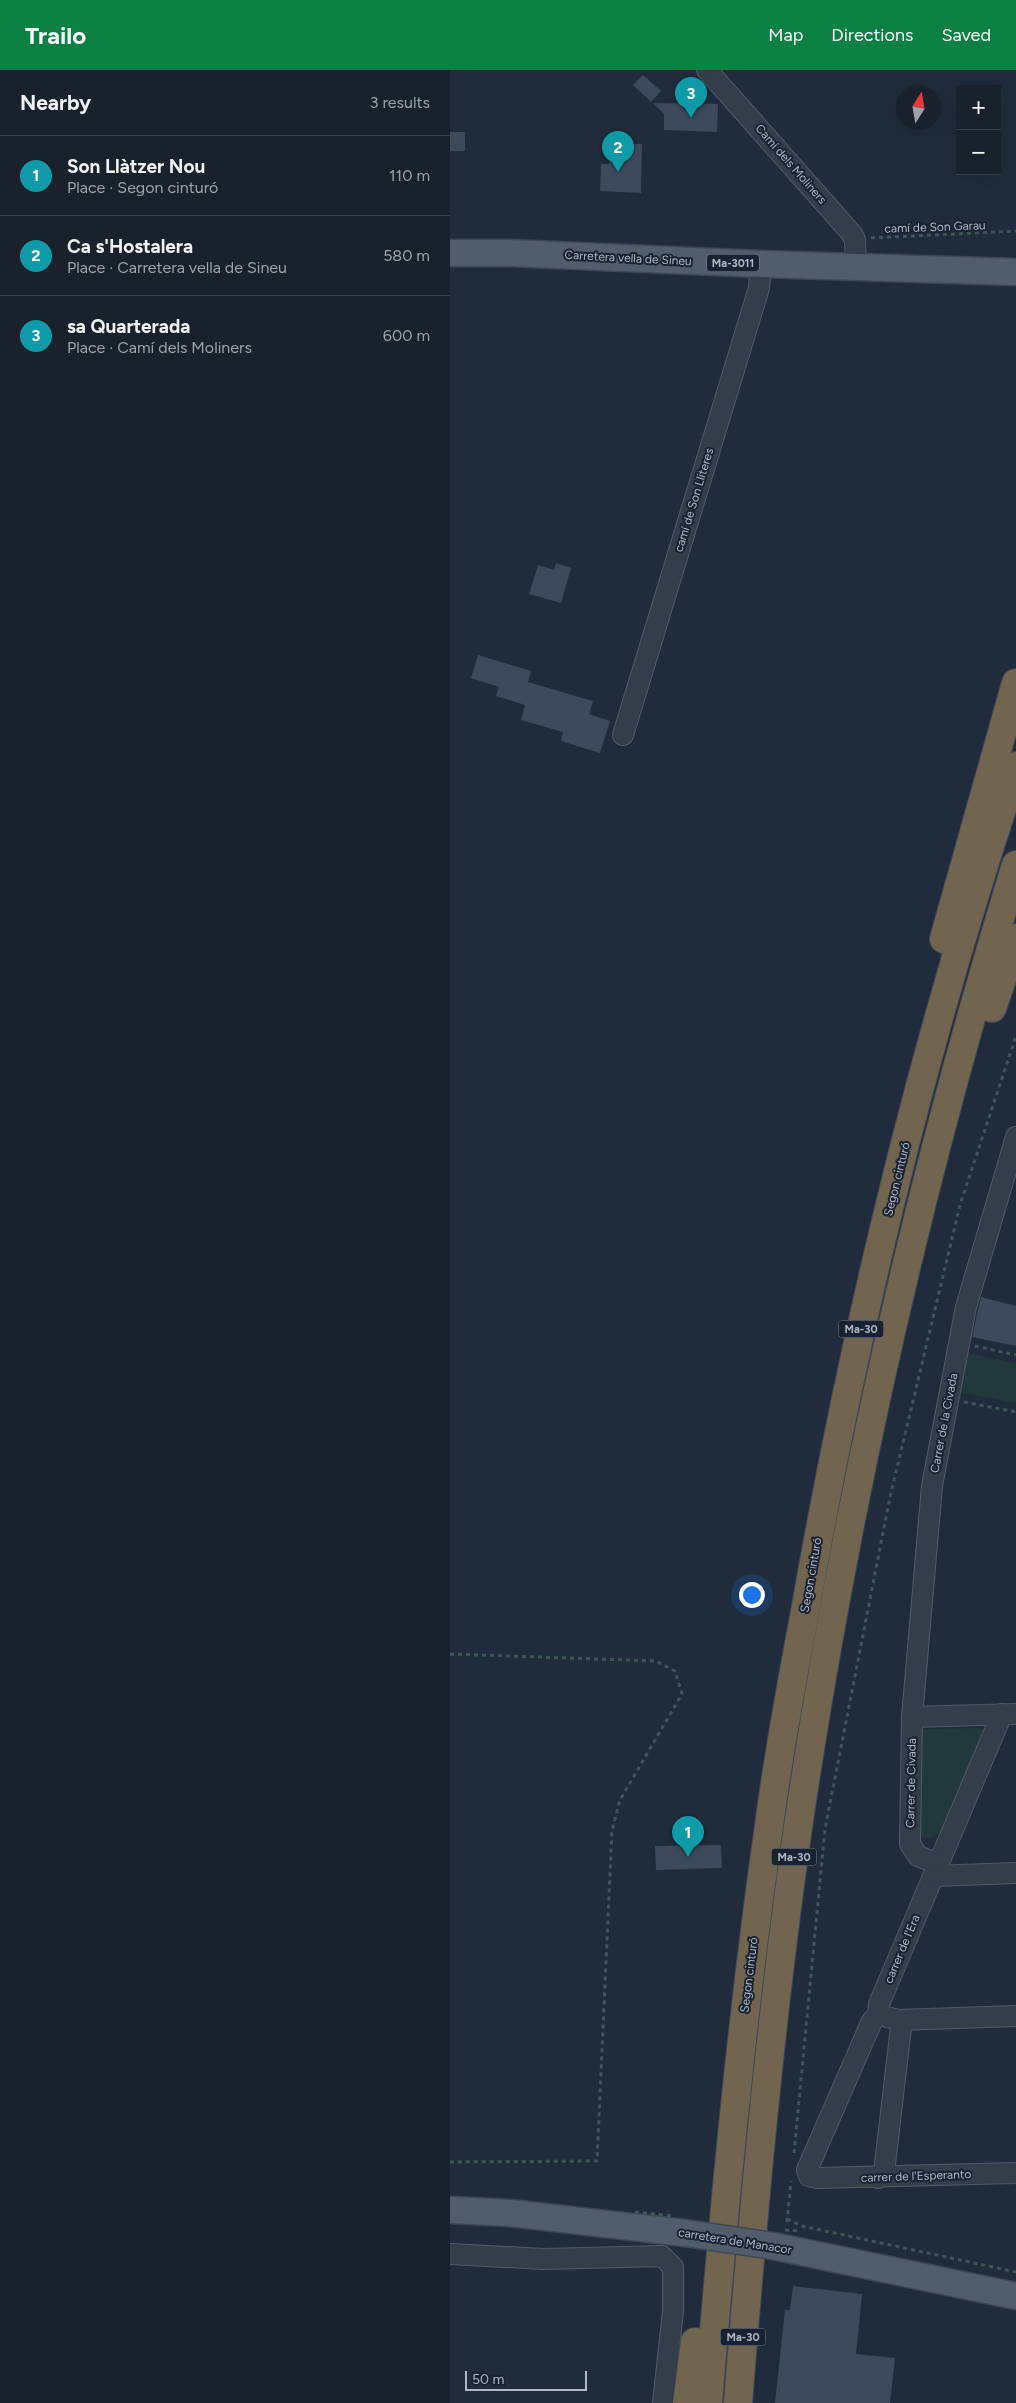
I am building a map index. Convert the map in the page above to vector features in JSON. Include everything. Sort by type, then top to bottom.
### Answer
[{"type":"highway","points":[[882,1238],[883,1182],[885,1172],[959,881],[1016,683]]},
{"type":"highway","name":"Segon cinturó","points":[[708,2403],[730,2152],[758,1904],[779,1757],[815,1554],[843,1409],[882,1238],[926,1065],[1016,766]]},
{"type":"highway","name":"Ma-30","points":[[738,2403],[759,2152],[778,1976],[802,1799],[866,1446],[890,1334],[925,1189],[963,1047],[1016,865]]},
{"type":"highway","points":[[925,1189],[957,1128],[979,1044],[1016,938]]},
{"type":"highway","points":[[687,2403],[737,1972],[758,1904]]},
{"type":"highway","points":[[746,2300],[753,2368],[751,2403]]},
{"type":"main road","name":"Carretera vella de Sineu","points":[[450,253],[510,253],[761,264],[1016,272]]},
{"type":"main road","name":"carretera de Manacor","points":[[450,2210],[510,2213],[685,2233],[773,2246],[1016,2296]]},
{"type":"street","name":"Camí dels Moliners","points":[[708,70],[855,240]]},
{"type":"street","points":[[855,240],[856,266]]},
{"type":"street","name":"camí de Son Lliteres","points":[[623,735],[759,288],[761,264]]},
{"type":"street","name":"Carrer de la Civada","points":[[912,1717],[932,1486],[966,1307],[1016,1136]]},
{"type":"street","points":[[912,1717],[1009,1714]]},
{"type":"street","name":"carrer de l'Era","points":[[813,2177],[807,2170],[811,2159],[872,2021],[878,2015],[879,2004],[936,1870],[1009,1714]]},
{"type":"street","name":"Carrer de Civada","points":[[912,1717],[910,1844],[918,1856],[936,1870]]},
{"type":"street","points":[[936,1870],[1016,1873]]},
{"type":"street","points":[[878,2015],[898,2020],[1016,2016]]},
{"type":"street","points":[[878,2178],[884,2172],[900,2027],[898,2020]]},
{"type":"street","name":"carrer de l'Esperanto","points":[[813,2177],[878,2178],[1016,2172]]},
{"type":"street","points":[[450,2254],[544,2259],[662,2256],[673,2267],[673,2311],[663,2403]]},
{"type":"path","name":"camí de Son Garau","points":[[855,240],[1016,232]]},
{"type":"path","points":[[793,2156],[825,1829],[890,1498],[960,1205],[1016,1036]]},
{"type":"path","points":[[960,1343],[1016,1355]]},
{"type":"path","points":[[949,1399],[1016,1412]]},
{"type":"path","points":[[450,1654],[656,1661],[675,1671],[682,1694],[620,1800],[612,1830],[597,2161],[450,2162]]},
{"type":"path","points":[[813,2177],[792,2176],[787,2220],[802,2226],[1016,2272]]},
{"type":"green space","points":[[968,1353],[1016,1363],[1016,1403],[961,1393]]},
{"type":"green space","points":[[980,1728],[984,1733],[941,1832],[933,1837],[923,1838],[917,1829],[918,1737],[923,1729]]},
{"type":"building","points":[[643,75],[661,91],[651,102],[633,85]]},
{"type":"building","points":[[653,103],[718,104],[717,132],[664,130],[664,114]]},
{"type":"building","points":[[450,132],[465,132],[465,151],[450,151]]},
{"type":"building","points":[[609,144],[642,144],[641,193],[600,191],[601,164],[609,164]]},
{"type":"building","points":[[556,563],[571,568],[561,603],[529,594],[538,565],[554,570]]},
{"type":"building","points":[[478,655],[531,671],[528,682],[593,701],[589,714],[610,721],[600,753],[561,741],[563,732],[521,720],[525,705],[496,696],[499,687],[471,678]]},
{"type":"building","points":[[981,1297],[1016,1306],[1016,1346],[972,1337]]},
{"type":"building","points":[[721,1845],[722,1868],[656,1870],[655,1846]]},
{"type":"building","points":[[793,2286],[862,2294],[856,2354],[895,2358],[890,2403],[775,2403],[785,2310],[790,2310]]},
{"type":"place","name":"sa Quarterada","points":[[691,118]]},
{"type":"place","name":"Ca s'Hostalera","points":[[618,172]]},
{"type":"place","name":"Son Llàtzer Nou","points":[[688,1857]]}]
